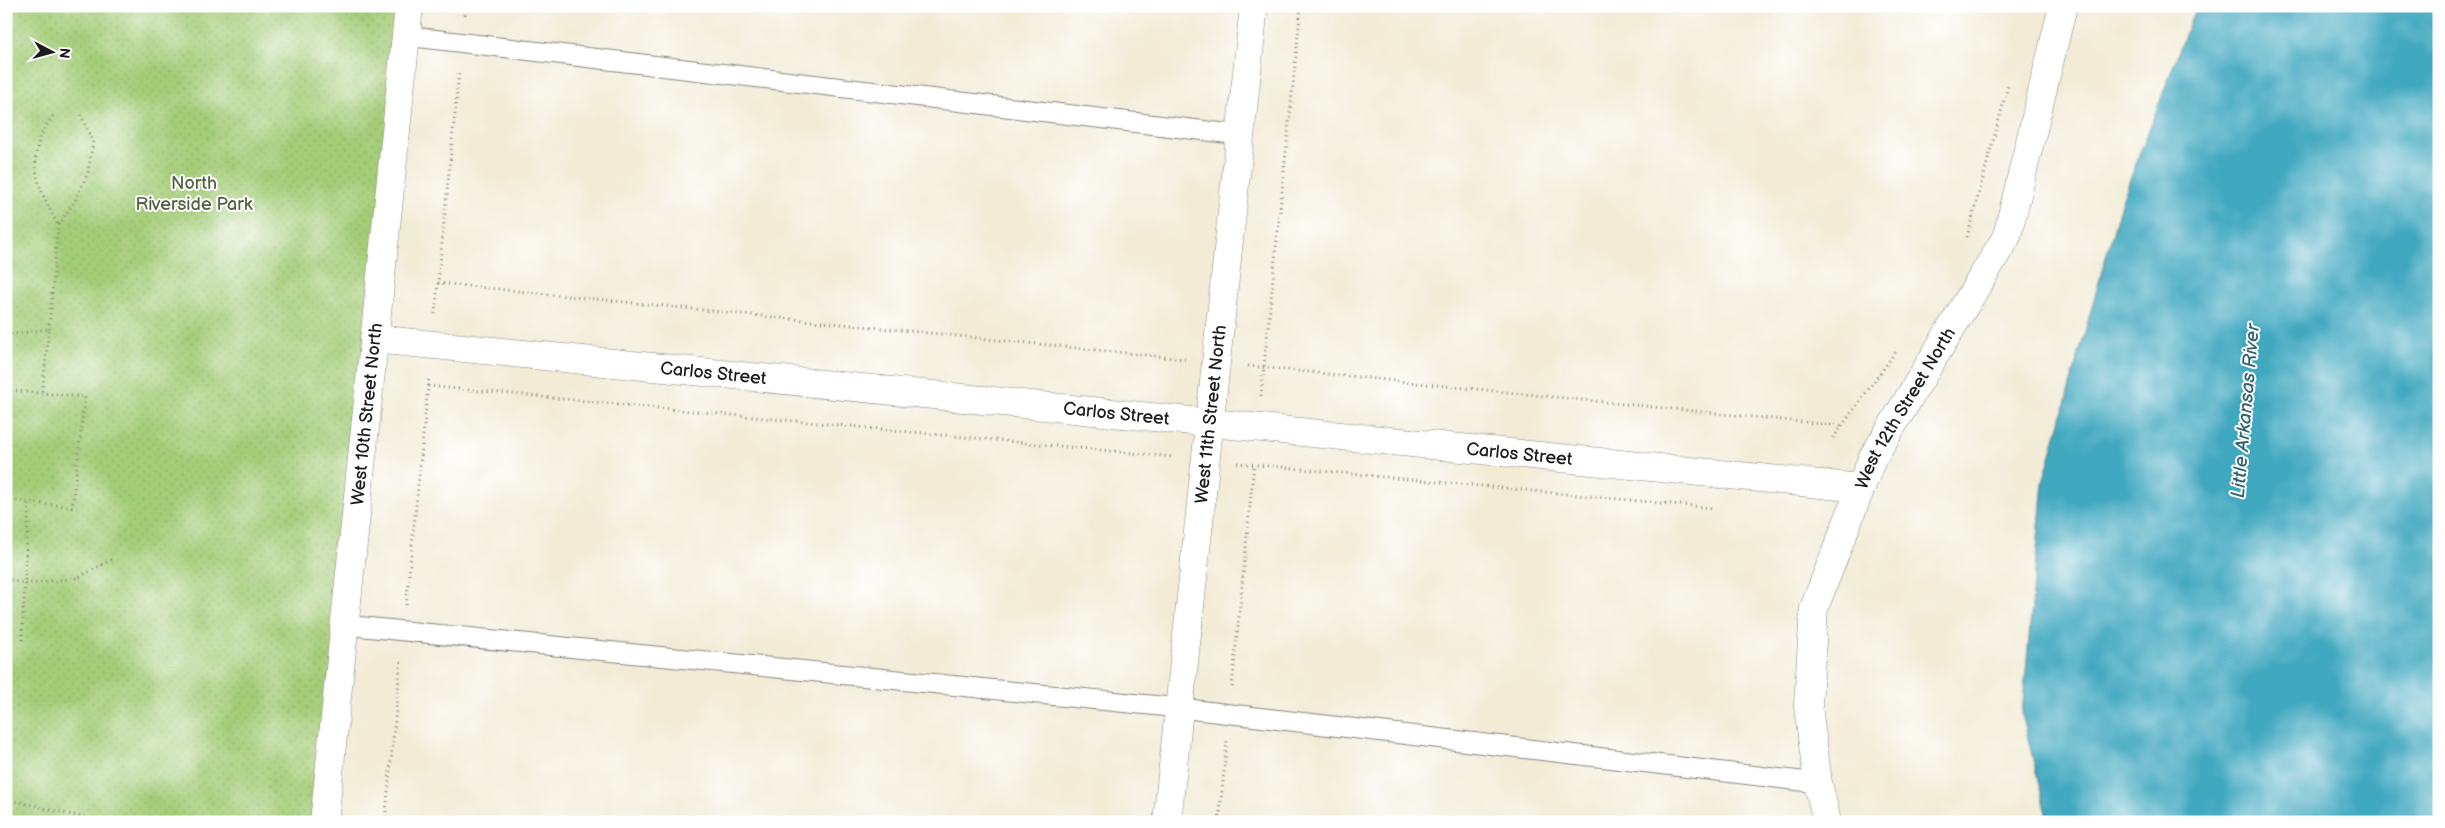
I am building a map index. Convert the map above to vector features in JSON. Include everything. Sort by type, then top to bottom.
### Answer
[{"type":"street","name":"West 10th Street North","points":[[324,822],[409,6]]},
{"type":"street","name":"West 11th Street North","points":[[1168,822],[1254,6]]},
{"type":"street","name":"West 12th Street North","points":[[1827,822],[1818,783],[1808,706],[1814,608],[1872,459],[2007,236],[2063,6]]},
{"type":"street","name":"Carlos Street","points":[[374,339],[1860,488]]},
{"type":"lane","points":[[406,36],[1241,135]]},
{"type":"lane","points":[[344,625],[1180,708],[1818,783]]},
{"type":"path","points":[[385,822],[466,6]]},
{"type":"path","points":[[1966,240],[2009,80]]},
{"type":"path","points":[[42,393],[58,224],[75,201],[88,172],[93,142],[81,115]]},
{"type":"path","points":[[53,116],[41,131],[34,167],[46,203],[58,224]]},
{"type":"path","points":[[438,283],[1842,426]]},
{"type":"path","points":[[6,335],[49,329]]},
{"type":"path","points":[[1833,438],[1901,344]]},
{"type":"path","points":[[428,386],[1717,509]]},
{"type":"path","points":[[6,390],[85,397],[72,507],[6,500]]},
{"type":"path","points":[[22,640],[29,502]]},
{"type":"path","points":[[6,579],[25,584],[76,578],[115,558]]},
{"type":"path","points":[[6,799],[102,822]]},
{"type":"green space","name":"North Riverside Park","points":[[6,6],[402,6],[316,822],[6,822]]},
{"type":"green space","points":[[2439,737],[2439,822],[2435,822]]},
{"type":"water","name":"Little Arkansas River","points":[[2196,6],[2439,6],[2439,737],[2435,822],[2048,822],[2022,714],[2043,482],[2121,203]]}]
